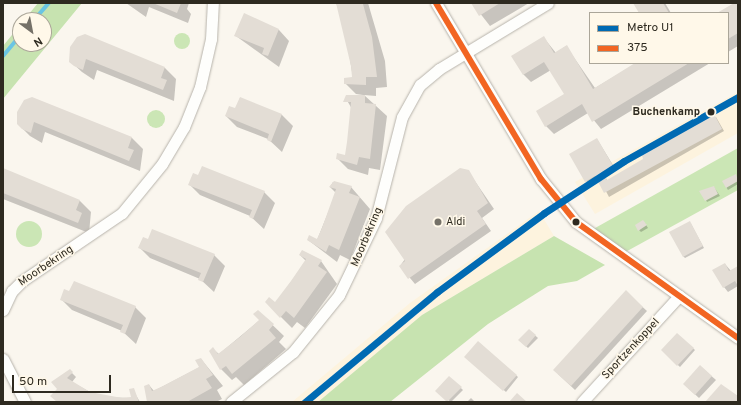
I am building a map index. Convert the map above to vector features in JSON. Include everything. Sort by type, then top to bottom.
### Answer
[{"type":"street","name":"Moorbekring","points":[[3,310],[15,287],[117,217],[159,169],[184,127],[200,87],[211,39],[212,3]]},
{"type":"street","points":[[436,3],[536,169],[576,222],[679,296],[737,334]]},
{"type":"street","name":"Moorbekring","points":[[231,402],[280,364],[332,307],[376,218],[408,104],[424,81],[466,53],[548,3]]},
{"type":"street","name":"Sportzenkoppel","points":[[582,402],[679,296]]},
{"type":"street","points":[[3,358],[25,402]]},
{"type":"shaded area","points":[[738,92],[738,133],[595,214],[575,182]]},
{"type":"shaded area","points":[[539,211],[554,236],[422,315],[318,402],[292,402],[410,303]]},
{"type":"green space","points":[[38,3],[82,3],[52,39],[52,12],[31,12]]},
{"type":"green space","points":[[182,33],[189,38],[190,41],[185,48],[182,49],[175,44],[174,41],[179,34]]},
{"type":"green space","points":[[12,35],[12,52],[42,52],[3,99],[3,46]]},
{"type":"green space","points":[[156,110],[162,113],[165,119],[162,125],[156,128],[150,125],[147,119],[150,113]]},
{"type":"green space","points":[[738,148],[738,190],[620,255],[588,232]]},
{"type":"green space","points":[[29,221],[38,225],[42,234],[38,243],[29,247],[20,243],[16,234],[20,225]]},
{"type":"green space","points":[[554,236],[605,265],[577,281],[548,286],[488,324],[390,402],[318,402],[422,315]]},
{"type":"building","points":[[153,3],[181,3],[177,13]]},
{"type":"building","points":[[336,3],[363,4],[372,37],[377,77],[366,77],[366,85],[344,84],[344,78],[352,77],[351,66]]},
{"type":"building","points":[[471,3],[500,3],[479,16]]},
{"type":"building","points":[[633,3],[663,3],[668,12],[638,12]]},
{"type":"building","points":[[734,3],[738,3],[738,33],[729,38],[729,12],[719,12]]},
{"type":"building","points":[[244,13],[279,29],[268,56],[262,54],[264,48],[234,36]]},
{"type":"building","points":[[85,34],[165,67],[161,78],[167,80],[163,90],[86,59],[83,70],[74,66],[69,62],[70,47],[77,37]]},
{"type":"building","points":[[544,36],[554,53],[567,45],[593,89],[633,64],[687,64],[592,122],[582,104],[545,127],[536,111],[564,94],[544,62],[523,75],[511,56]]},
{"type":"building","points":[[346,95],[365,95],[365,103],[376,104],[370,159],[359,157],[357,165],[336,159],[337,153],[345,155],[351,102],[343,102]]},
{"type":"building","points":[[32,97],[132,137],[128,148],[134,150],[129,161],[34,122],[31,133],[22,129],[17,124],[17,112],[24,100]]},
{"type":"building","points":[[240,97],[282,114],[271,142],[267,140],[269,134],[225,116],[229,106],[235,108]]},
{"type":"building","points":[[714,114],[722,129],[604,193],[595,176],[585,182],[569,154],[597,138],[613,166],[602,172],[607,180],[643,159],[642,155]]},
{"type":"building","points":[[202,166],[265,191],[253,219],[249,217],[252,210],[188,185],[193,173],[198,175]]},
{"type":"building","points":[[3,168],[80,200],[76,210],[82,213],[78,223],[3,193]]},
{"type":"building","name":"Aldi","points":[[460,168],[469,170],[488,203],[477,211],[486,224],[408,279],[399,266],[405,261],[385,232],[406,206]]},
{"type":"building","points":[[736,174],[738,181],[726,188],[722,181]]},
{"type":"building","points":[[334,181],[352,186],[349,193],[360,197],[339,250],[329,245],[326,252],[307,240],[309,235],[317,239],[336,189],[329,187]]},
{"type":"building","points":[[714,186],[718,194],[705,201],[699,191]]},
{"type":"building","points":[[643,220],[647,225],[638,231],[635,225]]},
{"type":"building","points":[[690,221],[703,246],[683,257],[669,232]]},
{"type":"building","points":[[152,229],[215,254],[203,282],[198,280],[201,273],[138,248],[143,237],[148,239]]},
{"type":"building","points":[[302,250],[322,260],[318,266],[327,272],[294,318],[286,311],[280,318],[265,302],[269,297],[275,302],[291,281],[306,259],[299,255]]},
{"type":"building","points":[[725,263],[729,271],[738,266],[738,286],[735,281],[723,288],[712,270]]},
{"type":"building","points":[[74,281],[136,306],[125,334],[120,332],[123,325],[60,300],[64,289],[69,291]]},
{"type":"building","points":[[626,290],[643,307],[571,386],[553,370]]},
{"type":"building","points":[[258,310],[274,324],[269,330],[276,338],[232,374],[226,366],[220,370],[209,351],[213,347],[218,354],[240,337],[259,320],[253,314]]},
{"type":"building","points":[[529,329],[536,335],[526,347],[518,340]]},
{"type":"building","points":[[677,333],[694,348],[677,366],[661,350]]},
{"type":"building","points":[[478,341],[517,375],[503,391],[464,357]]},
{"type":"building","points":[[201,358],[213,375],[206,379],[212,388],[187,402],[147,402],[144,386],[149,384],[152,391],[163,386],[199,367],[195,360]]},
{"type":"building","points":[[700,365],[712,376],[695,395],[683,384]]},
{"type":"building","points":[[70,369],[73,372],[67,378],[90,392],[122,398],[131,397],[129,389],[134,388],[139,402],[57,402],[50,396],[57,389],[51,382]]},
{"type":"building","points":[[449,376],[462,387],[447,402],[435,391]]},
{"type":"building","points":[[721,384],[738,396],[738,402],[705,402]]},
{"type":"building","points":[[517,393],[527,402],[509,402]]},
{"type":"waterway","points":[[41,12],[49,3]]},
{"type":"waterway","points":[[3,56],[12,45]]},
{"type":"metro line","name":"U1","points":[[305,402],[437,292],[544,213],[624,161],[738,97]]},
{"type":"transit line","name":"375","points":[[436,3],[541,179],[576,222],[738,338]]},
{"type":"place","name":"Buchenkamp","points":[[711,112]]},
{"type":"place","name":"Aldi","points":[[438,222]]}]
